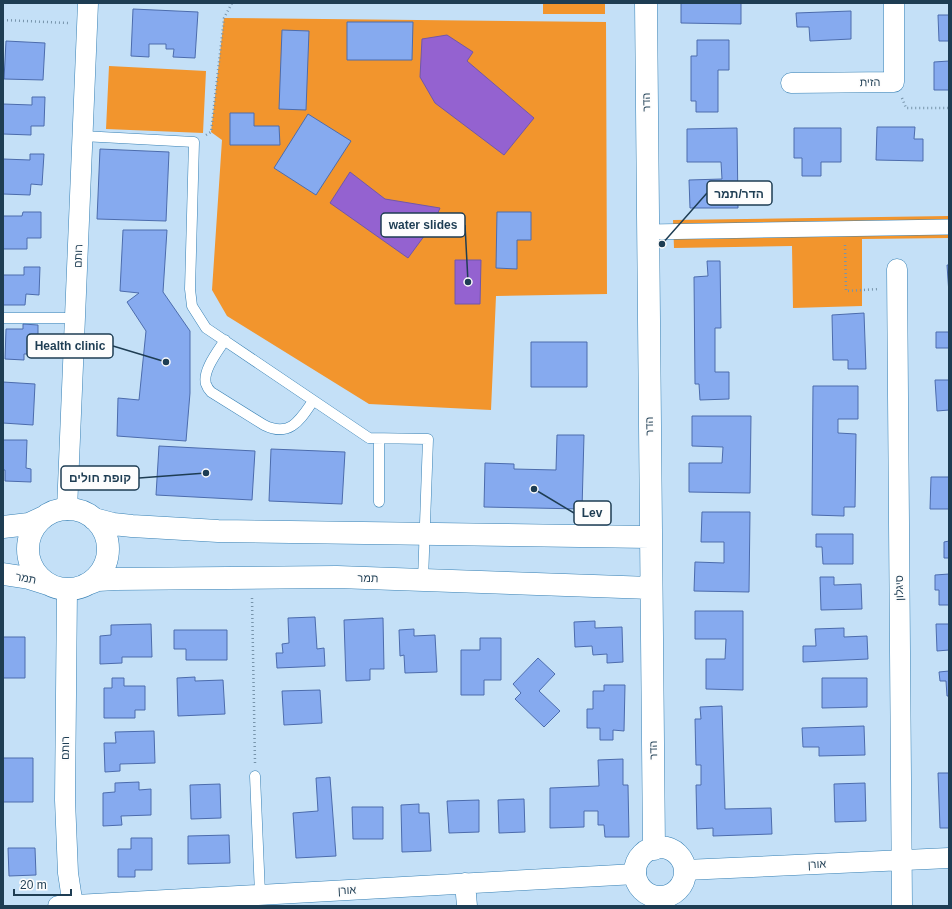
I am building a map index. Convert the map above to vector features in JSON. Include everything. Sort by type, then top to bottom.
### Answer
[{"type":"street","name":"רותם","points":[[68,510],[88,3]]},
{"type":"street","name":"הדר","points":[[646,3],[654,849]]},
{"type":"street","name":"הזית","points":[[791,83],[894,82],[894,3]]},
{"type":"street","points":[[648,232],[949,227]]},
{"type":"street","name":"סיגלון","points":[[897,279],[902,906]]},
{"type":"street","points":[[3,527],[29,524],[57,511],[68,510],[80,511],[94,519],[113,524],[174,529],[263,532],[650,537]]},
{"type":"street","points":[[44,517],[38,523],[30,537],[28,552],[32,567],[41,579],[66,586],[92,581],[102,569],[107,554],[106,539],[94,519]]},
{"type":"street","name":"תמר","points":[[3,574],[66,586],[98,580],[115,579],[338,577],[651,588]]},
{"type":"street","name":"רותם","points":[[66,586],[65,807],[68,906]]},
{"type":"street","points":[[664,848],[673,851],[680,857],[685,870],[684,880],[679,889],[658,901],[644,891],[638,883],[636,874],[639,860],[645,853],[654,849],[664,848]]},
{"type":"street","name":"אורן","points":[[685,870],[949,858]]},
{"type":"street","name":"אורן","points":[[68,906],[260,894],[289,899],[465,883],[636,874]]},
{"type":"street","points":[[465,883],[467,906]]},
{"type":"lane","points":[[82,136],[194,142],[190,289],[192,306],[206,328],[369,438],[428,439],[423,580]]},
{"type":"lane","points":[[3,318],[75,318]]},
{"type":"lane","points":[[225,340],[205,377],[206,385],[211,392],[264,425],[272,429],[279,430],[296,424],[313,400]]},
{"type":"lane","points":[[378,502],[379,438]]},
{"type":"lane","points":[[255,776],[260,894]]},
{"type":"path","points":[[194,142],[211,132],[224,18],[232,3]]},
{"type":"path","points":[[3,20],[87,23]]},
{"type":"path","points":[[894,82],[906,108],[949,108]]},
{"type":"path","points":[[845,229],[846,291],[897,279]]},
{"type":"path","points":[[252,577],[255,776]]},
{"type":"shaded area","points":[[543,3],[605,3],[605,14],[543,14]]},
{"type":"shaded area","points":[[224,18],[606,22],[607,294],[496,296],[491,410],[369,404],[227,316],[212,290],[222,140],[211,132]]},
{"type":"shaded area","points":[[447,35],[473,52],[467,61],[534,118],[504,155],[435,103],[420,77],[422,39]]},
{"type":"shaded area","points":[[109,66],[206,71],[203,133],[106,129]]},
{"type":"shaded area","points":[[350,172],[385,199],[440,208],[433,224],[408,258],[330,203]]},
{"type":"shaded area","points":[[949,216],[949,238],[862,239],[862,306],[793,308],[792,246],[674,248],[673,220]]},
{"type":"shaded area","points":[[455,260],[481,260],[480,304],[455,304]]},
{"type":"building","points":[[681,3],[741,3],[741,24],[681,23]]},
{"type":"building","points":[[133,9],[198,12],[195,58],[173,57],[174,49],[166,49],[166,44],[149,44],[149,57],[131,56]]},
{"type":"building","points":[[851,11],[851,39],[810,41],[809,27],[797,27],[796,13]]},
{"type":"building","points":[[938,15],[949,15],[949,41],[939,41]]},
{"type":"building","points":[[347,22],[413,22],[412,60],[347,60]]},
{"type":"building","points":[[282,30],[309,31],[306,110],[279,109]]},
{"type":"building","points":[[697,40],[729,40],[729,70],[718,70],[718,112],[696,112],[696,101],[691,101],[691,56],[697,56]]},
{"type":"building","points":[[6,41],[45,43],[43,80],[4,79]]},
{"type":"building","points":[[949,61],[949,90],[934,90],[934,62]]},
{"type":"building","points":[[32,97],[45,97],[44,126],[31,126],[31,135],[3,134],[3,104],[32,105]]},
{"type":"building","points":[[230,113],[254,113],[254,126],[279,126],[280,145],[230,145]]},
{"type":"building","points":[[308,114],[351,141],[316,195],[274,168]]},
{"type":"building","points":[[877,127],[915,127],[914,139],[923,139],[923,161],[876,160]]},
{"type":"building","points":[[737,128],[738,208],[690,208],[689,180],[722,179],[721,162],[687,162],[687,129]]},
{"type":"building","points":[[794,128],[841,128],[841,162],[821,162],[821,176],[802,176],[802,158],[794,158]]},
{"type":"building","points":[[100,149],[169,152],[166,221],[97,219]]},
{"type":"building","points":[[30,154],[44,154],[42,185],[31,184],[30,195],[3,194],[3,159],[30,160]]},
{"type":"building","points":[[23,212],[41,212],[41,238],[27,238],[27,249],[3,249],[3,216],[22,216]]},
{"type":"building","points":[[497,212],[531,212],[531,240],[517,240],[517,269],[496,268]]},
{"type":"building","points":[[123,230],[167,230],[163,292],[190,331],[190,393],[186,441],[117,436],[118,398],[139,400],[146,331],[127,302],[139,293],[120,291]]},
{"type":"building","points":[[707,261],[720,261],[721,328],[715,328],[715,372],[729,372],[729,399],[700,400],[699,384],[695,384],[694,277],[708,276]]},
{"type":"building","points":[[947,265],[949,265],[949,294]]},
{"type":"building","points":[[24,267],[40,267],[39,295],[26,294],[25,305],[3,305],[3,275],[24,275]]},
{"type":"building","points":[[864,313],[866,369],[848,369],[848,360],[833,360],[832,315]]},
{"type":"building","points":[[23,324],[38,325],[38,354],[24,354],[24,360],[5,359],[6,329],[23,329]]},
{"type":"building","points":[[936,332],[949,332],[949,348],[936,348]]},
{"type":"building","points":[[531,342],[587,342],[587,387],[531,387]]},
{"type":"building","points":[[935,380],[949,380],[949,410],[937,411]]},
{"type":"building","points":[[3,382],[35,384],[33,425],[3,423]]},
{"type":"building","points":[[813,386],[858,386],[858,419],[838,419],[838,433],[856,434],[855,507],[844,507],[844,516],[812,515]]},
{"type":"building","points":[[692,416],[751,416],[750,493],[689,492],[689,463],[722,463],[723,447],[692,446]]},
{"type":"building","points":[[557,435],[584,435],[582,509],[484,507],[485,463],[514,464],[514,469],[556,470]]},
{"type":"building","points":[[3,440],[27,440],[26,468],[31,469],[31,482],[5,481],[5,470],[3,470]]},
{"type":"building","points":[[159,446],[255,451],[252,500],[156,495]]},
{"type":"building","points":[[271,449],[345,452],[342,504],[269,501]]},
{"type":"building","points":[[931,477],[949,477],[949,509],[930,509]]},
{"type":"building","points":[[702,512],[750,512],[749,592],[694,591],[695,562],[724,563],[724,542],[701,542]]},
{"type":"building","points":[[816,534],[853,534],[853,564],[823,564],[822,547],[816,547]]},
{"type":"building","points":[[949,541],[949,558],[944,558],[944,542]]},
{"type":"building","points":[[949,574],[949,605],[939,605],[939,590],[935,590],[935,575]]},
{"type":"building","points":[[820,577],[834,577],[834,585],[861,584],[862,609],[821,610]]},
{"type":"building","points":[[695,611],[743,611],[743,690],[706,689],[706,659],[725,659],[726,639],[695,639]]},
{"type":"building","points":[[315,617],[317,649],[324,648],[325,666],[277,668],[276,653],[283,653],[282,644],[289,643],[288,618]]},
{"type":"building","points":[[383,618],[384,669],[370,669],[370,680],[346,681],[344,620]]},
{"type":"building","points":[[595,621],[595,628],[622,627],[623,662],[607,663],[607,654],[593,655],[592,646],[575,647],[574,622]]},
{"type":"building","points":[[151,624],[152,657],[122,657],[122,663],[100,664],[100,636],[111,635],[111,625]]},
{"type":"building","points":[[936,624],[949,624],[949,650],[937,651]]},
{"type":"building","points":[[844,628],[844,637],[867,636],[868,659],[803,662],[803,646],[816,646],[815,629]]},
{"type":"building","points":[[414,629],[414,636],[435,635],[437,672],[405,673],[404,655],[400,656],[399,630]]},
{"type":"building","points":[[174,630],[227,630],[227,660],[186,660],[186,649],[174,649]]},
{"type":"building","points":[[3,637],[25,637],[25,678],[3,678]]},
{"type":"building","points":[[480,638],[501,638],[501,680],[484,680],[484,695],[461,695],[461,650],[480,650]]},
{"type":"building","points":[[538,658],[555,674],[539,691],[560,711],[544,727],[515,699],[521,693],[513,684]]},
{"type":"building","points":[[949,671],[949,696],[947,696],[946,681],[940,681],[939,672]]},
{"type":"building","points":[[195,677],[195,681],[223,680],[225,714],[178,716],[177,678]]},
{"type":"building","points":[[112,678],[124,678],[124,686],[145,686],[145,710],[135,710],[135,718],[104,718],[104,688],[112,688]]},
{"type":"building","points":[[822,678],[867,678],[867,707],[822,708]]},
{"type":"building","points":[[604,685],[625,685],[624,731],[613,730],[613,740],[600,740],[600,728],[587,728],[587,709],[593,709],[593,691],[604,691]]},
{"type":"building","points":[[320,690],[322,723],[284,725],[282,691]]},
{"type":"building","points":[[722,706],[725,809],[771,808],[772,834],[713,836],[713,828],[697,829],[696,785],[701,785],[701,765],[696,765],[695,719],[701,719],[700,707]]},
{"type":"building","points":[[864,726],[865,755],[819,756],[819,747],[803,747],[802,728]]},
{"type":"building","points":[[154,731],[155,763],[120,764],[120,771],[105,772],[104,743],[116,743],[115,732]]},
{"type":"building","points":[[3,758],[33,758],[33,802],[3,802]]},
{"type":"building","points":[[623,759],[623,785],[628,785],[629,837],[605,837],[604,825],[598,825],[598,811],[584,811],[584,827],[550,828],[550,788],[599,786],[598,760]]},
{"type":"building","points":[[938,773],[949,773],[949,828],[940,828]]},
{"type":"building","points":[[330,777],[336,856],[296,858],[293,813],[318,811],[316,778]]},
{"type":"building","points":[[139,782],[139,790],[151,789],[151,815],[121,816],[122,825],[103,826],[103,793],[115,792],[115,783]]},
{"type":"building","points":[[865,783],[866,821],[835,822],[834,784]]},
{"type":"building","points":[[220,784],[221,818],[191,819],[190,785]]},
{"type":"building","points":[[524,799],[525,832],[499,833],[498,800]]},
{"type":"building","points":[[479,800],[479,832],[449,833],[447,801]]},
{"type":"building","points":[[419,804],[419,813],[429,813],[431,851],[402,852],[401,805]]},
{"type":"building","points":[[352,807],[383,807],[383,839],[353,839]]},
{"type":"building","points":[[229,835],[230,863],[188,864],[188,836]]},
{"type":"building","points":[[131,838],[152,838],[152,870],[135,870],[135,877],[118,877],[118,849],[131,849]]},
{"type":"building","points":[[8,848],[35,848],[36,875],[9,876]]},
{"type":"place","name":"הדר/תמר","points":[[662,244]]},
{"type":"place","name":"water slides","points":[[468,282]]},
{"type":"place","name":"Health clinic","points":[[166,362]]},
{"type":"place","name":"קופת חולים","points":[[206,473]]},
{"type":"place","name":"Lev","points":[[534,489]]}]
